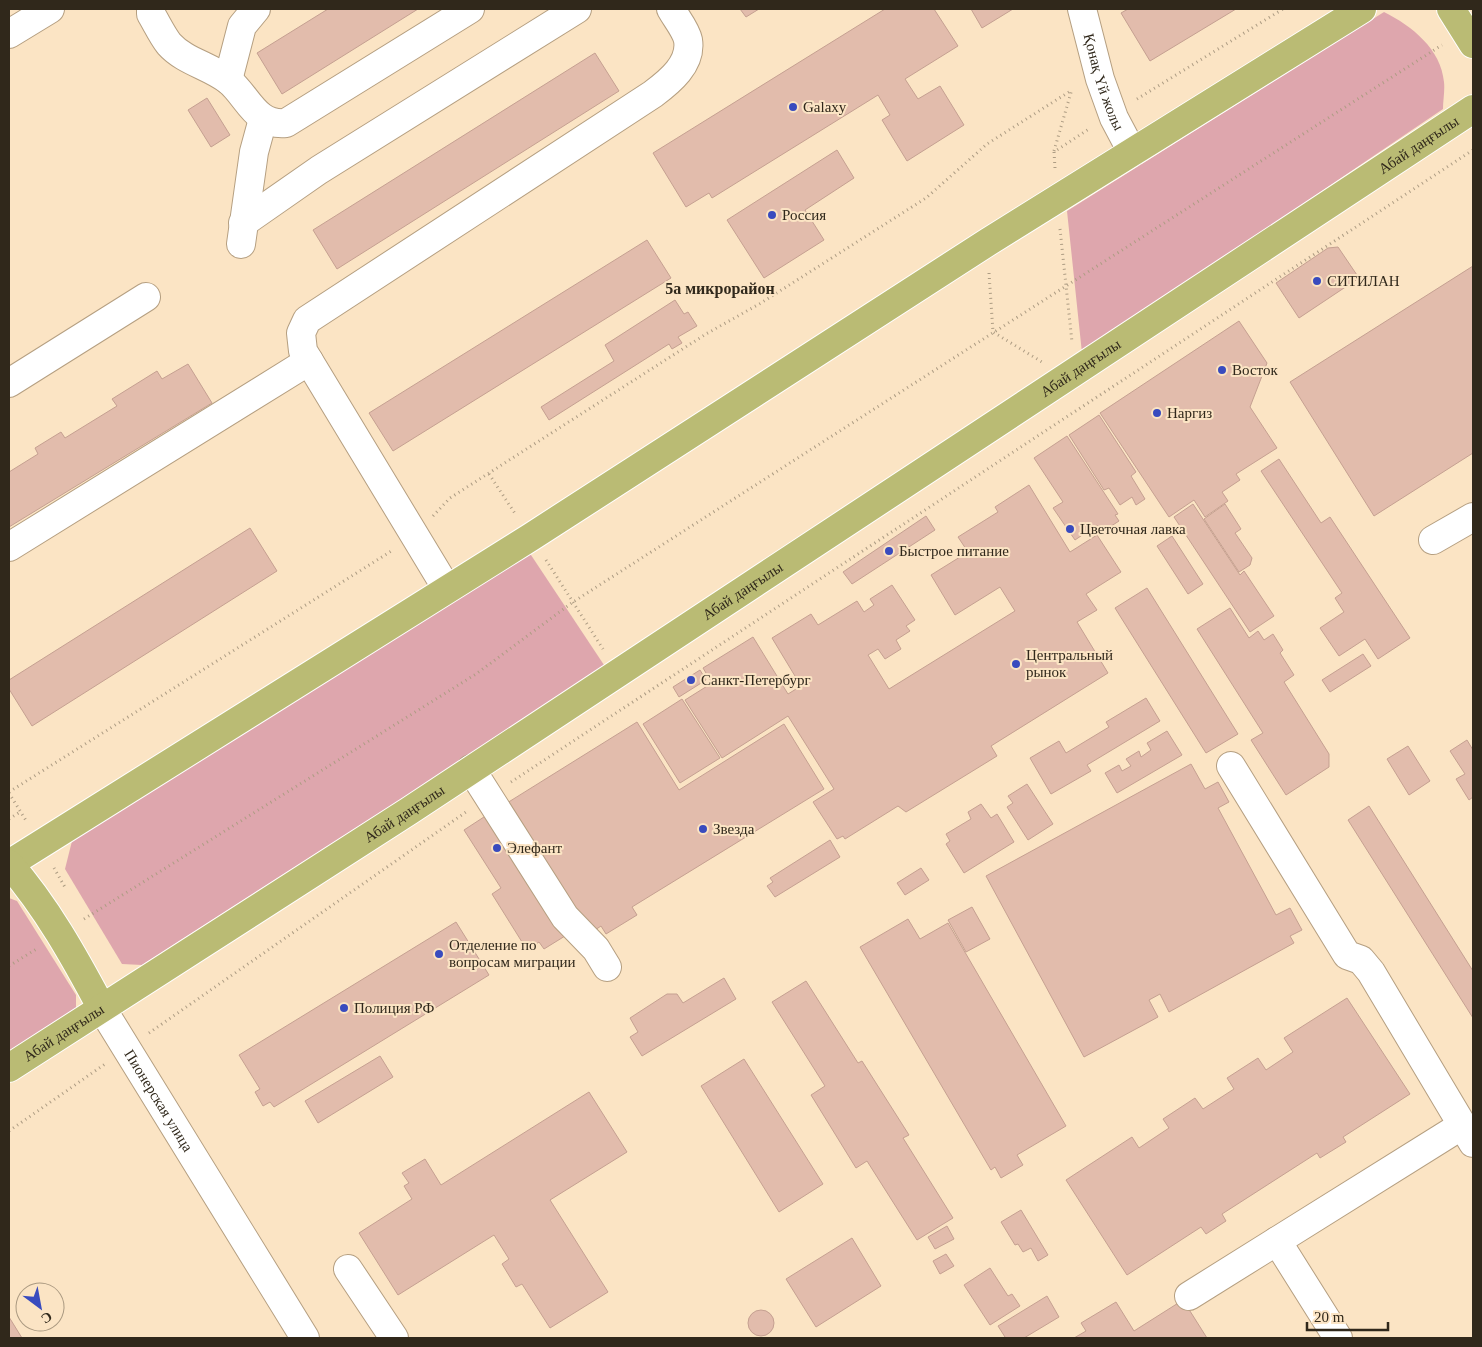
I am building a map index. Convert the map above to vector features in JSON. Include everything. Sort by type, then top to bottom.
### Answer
[{"type":"main road","points":[[9,864],[531,537],[988,242],[1362,9]]},
{"type":"main road","name":"Абай даңғылы","points":[[9,1068],[618,673],[1472,111]]},
{"type":"main road","name":"Пионерская улица","points":[[9,864],[26,884],[102,1007]]},
{"type":"street","points":[[9,34],[50,9]]},
{"type":"street","points":[[151,9],[151,14],[170,44],[193,61],[228,80],[263,119],[277,124],[286,123],[470,9]]},
{"type":"street","points":[[228,80],[242,26],[256,9]]},
{"type":"street","points":[[263,119],[254,152],[242,234],[319,170],[578,9]]},
{"type":"street","points":[[447,589],[309,361],[304,351],[301,333],[307,320],[670,81],[686,60],[688,40],[671,9]]},
{"type":"street","name":"Қонақ Үй жолы","points":[[1082,9],[1100,79],[1114,118],[1132,152]]},
{"type":"street","points":[[9,383],[146,297]]},
{"type":"street","points":[[9,547],[309,361]]},
{"type":"street","points":[[1433,540],[1473,517]]},
{"type":"street","points":[[1190,1296],[1277,1241],[1467,1134],[1371,972],[1361,960],[1347,955],[1231,766]]},
{"type":"street","points":[[471,769],[490,796],[565,917],[596,949],[607,967]]},
{"type":"street","name":"Пионерская улица","points":[[102,1007],[126,1050],[306,1338]]},
{"type":"street","points":[[1277,1241],[1338,1338]]},
{"type":"street","points":[[348,1269],[394,1338]]},
{"type":"path","points":[[9,966],[476,674],[573,602],[1463,28]]},
{"type":"path","points":[[1054,152],[1072,90],[1070,81]]},
{"type":"path","points":[[9,792],[415,536],[450,498],[706,334],[762,303],[926,198],[987,144],[1072,90]]},
{"type":"path","points":[[9,1130],[490,796],[1473,150]]},
{"type":"path","points":[[988,242],[993,332]]},
{"type":"path","points":[[993,332],[1066,377]]},
{"type":"path","points":[[489,474],[635,701]]},
{"type":"path","points":[[9,819],[20,812]]},
{"type":"shaded area","points":[[1384,12],[1405,24],[1431,49],[1442,70],[1444,82],[1443,109],[1082,353],[1067,211]]},
{"type":"shaded area","points":[[529,552],[606,668],[142,965],[122,964],[65,869],[72,841]]},
{"type":"shaded area","points":[[9,898],[17,901],[76,995],[76,1008],[69,1020],[9,1059]]},
{"type":"building","points":[[328,9],[418,9],[282,94],[257,53]]},
{"type":"building","points":[[740,9],[759,9],[746,17]]},
{"type":"building","name":"Galaxy","points":[[885,9],[934,9],[958,46],[905,79],[918,99],[940,86],[964,125],[907,161],[882,120],[890,115],[878,95],[712,198],[709,193],[686,207],[653,153]]},
{"type":"building","points":[[971,9],[1013,9],[982,28]]},
{"type":"building","points":[[1128,9],[1236,9],[1150,61],[1121,13]]},
{"type":"building","points":[[595,53],[619,91],[337,269],[313,230]]},
{"type":"building","points":[[207,98],[230,135],[211,147],[188,110]]},
{"type":"building","name":"Россия","points":[[837,150],[854,178],[805,210],[824,240],[764,278],[727,220]]},
{"type":"building","points":[[647,240],[671,278],[393,451],[369,413]]},
{"type":"building","name":"СИТИЛАН","points":[[1338,247],[1359,278],[1299,318],[1276,283],[1328,248]]},
{"type":"building","points":[[1473,266],[1473,453],[1374,516],[1290,382]]},
{"type":"building","points":[[675,300],[684,314],[688,312],[697,326],[678,337],[682,343],[672,349],[669,344],[549,420],[541,407],[614,361],[605,345]]},
{"type":"building","points":[[1239,321],[1267,363],[1250,407],[1277,448],[1236,474],[1240,480],[1222,492],[1228,501],[1205,517],[1194,500],[1169,517],[1100,413]]},
{"type":"building","points":[[188,364],[212,403],[9,527],[9,472],[38,454],[35,448],[61,432],[65,438],[117,406],[112,399],[157,371],[162,379]]},
{"type":"building","points":[[1099,415],[1136,472],[1131,476],[1145,499],[1136,505],[1132,497],[1120,505],[1109,488],[1104,490],[1069,435]]},
{"type":"building","points":[[1067,436],[1118,514],[1115,515],[1119,521],[1102,532],[1097,525],[1075,540],[1053,508],[1063,502],[1034,458]]},
{"type":"building","points":[[1279,459],[1321,523],[1330,517],[1410,638],[1378,659],[1365,639],[1339,656],[1320,628],[1344,612],[1335,598],[1342,593],[1261,471]]},
{"type":"building","name":"Центральный рынок","points":[[1029,485],[1070,552],[1097,535],[1121,572],[1086,594],[1097,610],[1077,622],[1108,673],[991,746],[997,756],[906,812],[898,806],[845,839],[843,836],[837,839],[813,802],[834,789],[788,716],[722,758],[685,700],[712,683],[703,668],[753,637],[788,694],[801,686],[772,638],[811,614],[818,625],[857,601],[864,612],[874,605],[870,599],[892,585],[915,620],[906,626],[910,631],[896,640],[901,649],[885,659],[878,649],[868,655],[889,689],[1015,611],[1000,587],[955,615],[931,575],[968,552],[958,537],[998,512],[995,507]]},
{"type":"building","points":[[1193,504],[1240,575],[1244,571],[1274,616],[1250,632],[1174,517]]},
{"type":"building","points":[[1225,504],[1241,529],[1235,533],[1252,558],[1250,565],[1239,572],[1204,519]]},
{"type":"building","name":"Быстрое питание","points":[[926,516],[935,530],[852,584],[843,572]]},
{"type":"building","points":[[250,528],[277,571],[32,726],[9,689],[9,680]]},
{"type":"building","points":[[1172,536],[1203,584],[1188,594],[1157,546]]},
{"type":"building","points":[[1147,588],[1238,734],[1206,753],[1115,608]]},
{"type":"building","points":[[1230,608],[1249,638],[1258,631],[1264,640],[1273,634],[1283,650],[1280,653],[1294,675],[1284,682],[1329,754],[1329,767],[1286,795],[1251,740],[1263,733],[1197,629]]},
{"type":"building","points":[[1363,654],[1371,666],[1330,692],[1322,680]]},
{"type":"building","points":[[700,670],[706,680],[679,697],[673,687]]},
{"type":"building","points":[[1146,698],[1160,721],[1087,765],[1091,771],[1051,794],[1030,758],[1059,741],[1066,753],[1109,727],[1106,722]]},
{"type":"building","points":[[682,699],[720,758],[680,783],[643,724]]},
{"type":"building","points":[[637,722],[679,790],[784,724],[824,789],[632,907],[637,915],[606,934],[601,926],[589,934],[507,803]]},
{"type":"building","points":[[1167,731],[1182,755],[1117,793],[1105,773],[1119,765],[1122,771],[1131,766],[1126,759],[1139,751],[1141,757],[1151,750],[1147,743]]},
{"type":"building","points":[[1467,740],[1473,750],[1473,797],[1469,800],[1456,779],[1465,774],[1450,751]]},
{"type":"building","points":[[1408,746],[1430,781],[1409,795],[1387,759]]},
{"type":"building","points":[[1191,764],[1205,789],[1218,782],[1229,802],[1218,808],[1276,915],[1290,908],[1302,930],[1290,936],[1294,943],[1169,1012],[1160,994],[1149,1000],[1158,1017],[1084,1057],[986,876]]},
{"type":"building","points":[[1027,784],[1053,824],[1028,840],[1007,807],[1013,803],[1008,796]]},
{"type":"building","points":[[981,804],[991,818],[997,814],[1014,842],[964,873],[946,844],[950,841],[946,834],[971,819],[968,812]]},
{"type":"building","points":[[1369,806],[1473,971],[1473,1018],[1348,820]]},
{"type":"building","points":[[487,815],[565,936],[544,949],[539,942],[527,950],[492,894],[501,888],[464,830]]},
{"type":"building","points":[[830,840],[840,857],[775,897],[767,886],[773,882],[770,878]]},
{"type":"building","points":[[921,868],[929,880],[905,895],[897,883]]},
{"type":"building","points":[[972,907],[990,939],[966,952],[948,920]]},
{"type":"building","points":[[908,919],[920,939],[948,923],[1066,1126],[1017,1155],[1023,1165],[1001,1178],[995,1167],[991,1170],[860,947]]},
{"type":"building","points":[[456,922],[489,975],[274,1107],[270,1102],[263,1106],[255,1092],[260,1089],[239,1055]]},
{"type":"building","points":[[724,978],[736,999],[642,1056],[630,1037],[638,1032],[630,1018],[667,994],[677,994],[683,1003]]},
{"type":"building","points":[[806,981],[858,1063],[862,1061],[909,1135],[903,1138],[953,1218],[917,1240],[867,1161],[856,1168],[811,1095],[825,1086],[772,1002]]},
{"type":"building","points":[[1347,998],[1410,1094],[1343,1137],[1346,1142],[1320,1158],[1317,1153],[1222,1214],[1226,1221],[1206,1234],[1201,1227],[1127,1275],[1066,1180],[1132,1137],[1139,1148],[1169,1128],[1163,1119],[1195,1098],[1203,1109],[1234,1089],[1227,1078],[1258,1058],[1266,1070],[1293,1052],[1284,1038]]},
{"type":"building","points":[[380,1056],[393,1077],[318,1123],[305,1101]]},
{"type":"building","points":[[744,1059],[823,1184],[779,1212],[701,1086]]},
{"type":"building","points":[[589,1092],[627,1152],[550,1200],[608,1292],[550,1328],[522,1284],[516,1287],[502,1264],[509,1259],[494,1235],[398,1295],[359,1233],[412,1199],[404,1186],[409,1183],[402,1173],[425,1159],[441,1185]]},
{"type":"building","points":[[1021,1210],[1048,1255],[1038,1261],[1031,1248],[1023,1252],[1018,1244],[1015,1245],[1001,1222]]},
{"type":"building","points":[[947,1226],[954,1239],[935,1249],[928,1237]]},
{"type":"building","points":[[852,1238],[881,1286],[816,1327],[786,1279]]},
{"type":"building","points":[[946,1254],[954,1266],[940,1274],[933,1261]]},
{"type":"building","points":[[990,1268],[1008,1296],[1012,1294],[1020,1306],[990,1325],[964,1285]]},
{"type":"building","points":[[1047,1296],[1059,1317],[1024,1338],[1003,1338],[1005,1337],[998,1326]]},
{"type":"building","points":[[1183,1300],[1207,1338],[1074,1338],[1086,1331],[1081,1323],[1116,1302],[1134,1331]]},
{"type":"building","points":[[761,1310],[770,1314],[774,1323],[770,1332],[761,1336],[752,1332],[748,1323],[752,1314]]},
{"type":"building","points":[[9,1317],[15,1327],[15,1332],[18,1332],[22,1338],[9,1338]]},
{"type":"place","name":"Galaxy","points":[[793,107]]},
{"type":"place","name":"Россия","points":[[772,215]]},
{"type":"place","name":"СИТИЛАН","points":[[1317,281]]},
{"type":"place","name":"Восток","points":[[1222,370]]},
{"type":"place","name":"Наргиз","points":[[1157,413]]},
{"type":"place","name":"Цветочная лавка","points":[[1070,529]]},
{"type":"place","name":"Быстрое питание","points":[[889,551]]},
{"type":"place","name":"Центральный рынок","points":[[1016,664]]},
{"type":"place","name":"Санкт-Петербург","points":[[691,680]]},
{"type":"place","name":"Звезда","points":[[703,829]]},
{"type":"place","name":"Элефант","points":[[497,848]]},
{"type":"place","name":"Отделение по вопросам миграции","points":[[439,954]]},
{"type":"place","name":"Полиция РФ","points":[[344,1008]]},
{"type":"district","name":"5а микрорайон","points":[[720,288]]}]
